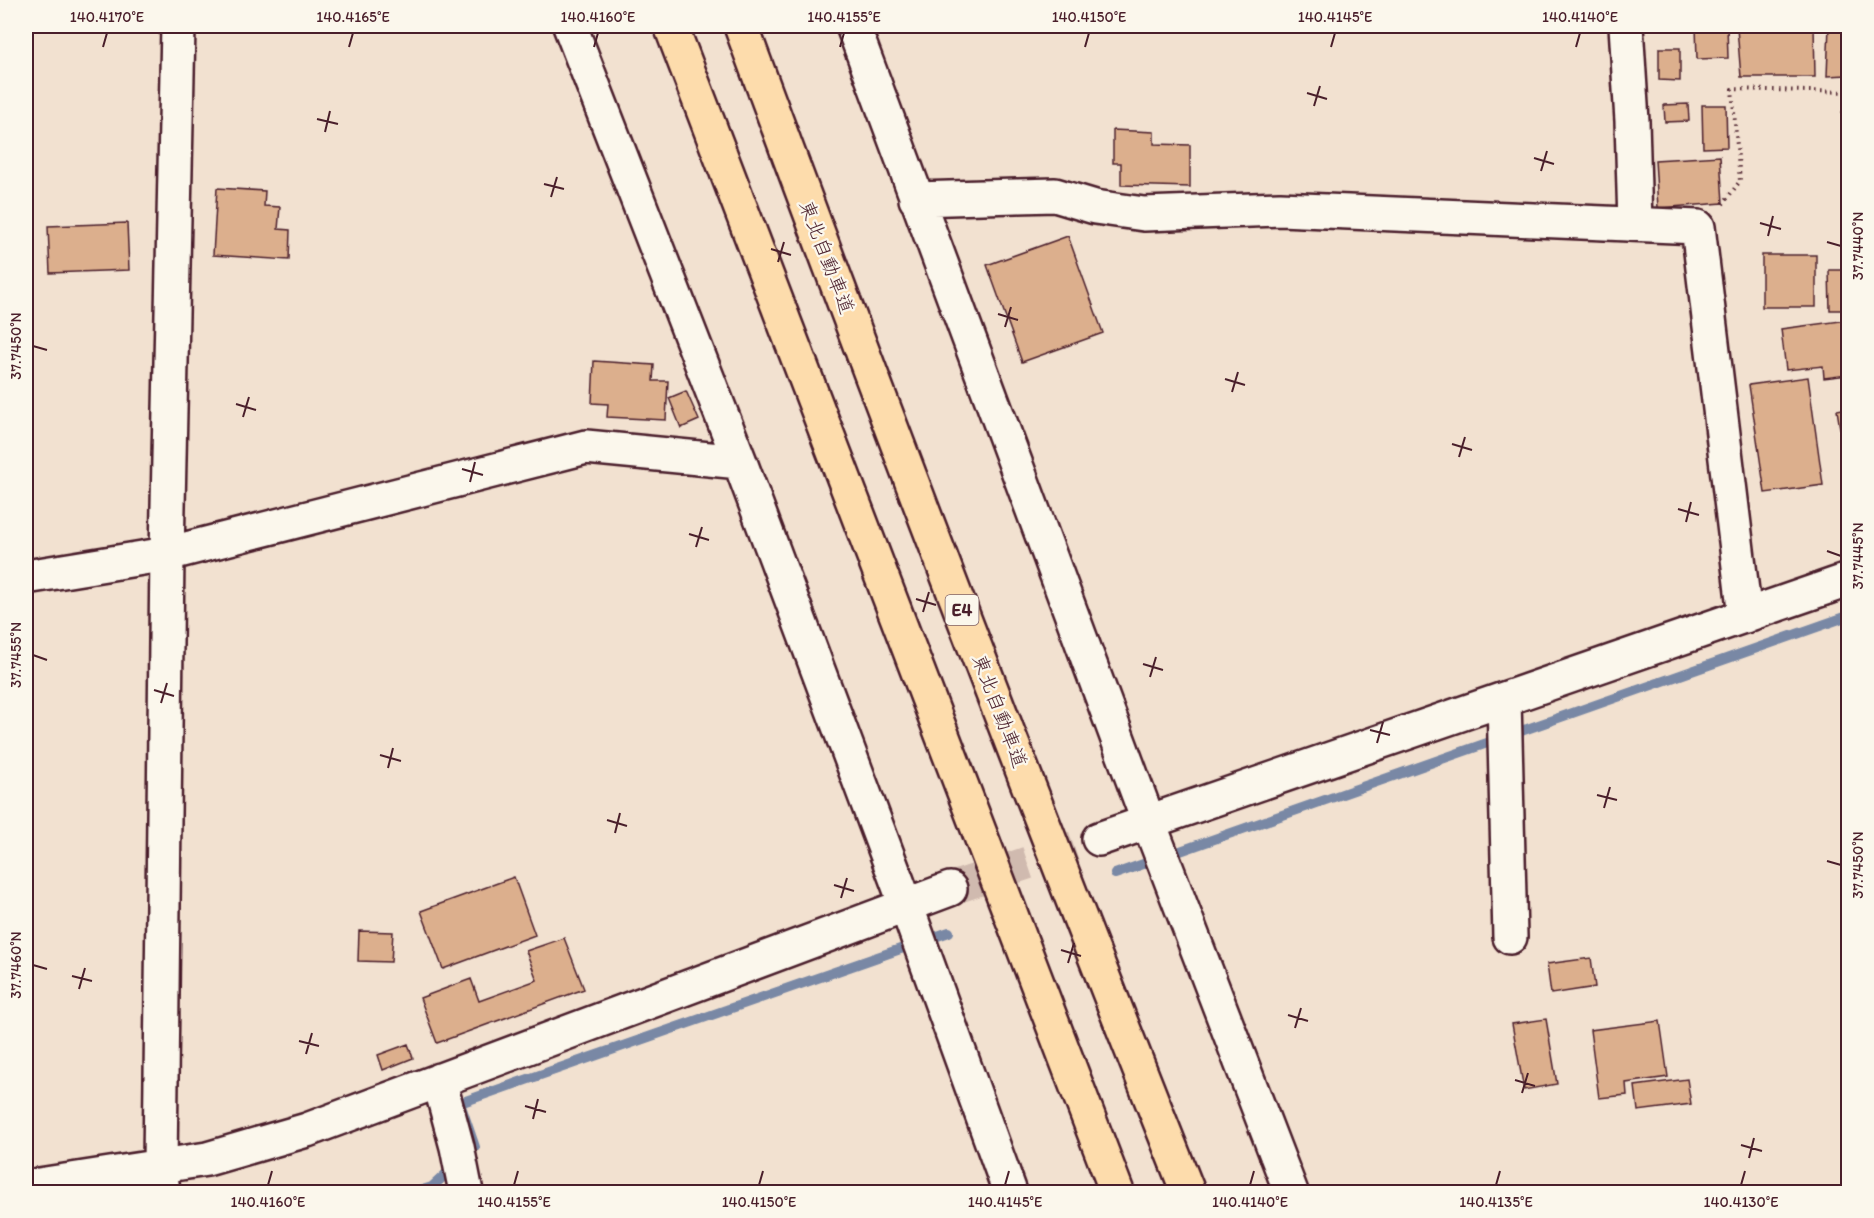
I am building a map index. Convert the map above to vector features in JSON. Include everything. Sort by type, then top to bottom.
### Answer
[{"type":"highway","points":[[671,26],[1117,1192]]},
{"type":"highway","name":"東北自動車道","points":[[741,26],[827,259],[1055,857],[1188,1192]]},
{"type":"street","points":[[161,1180],[167,554],[178,26]]},
{"type":"street","points":[[570,26],[740,462],[906,905],[1010,1192]]},
{"type":"street","points":[[853,26],[1149,823],[1291,1192]]},
{"type":"street","points":[[1626,26],[1635,224]]},
{"type":"street","points":[[916,199],[1055,195],[1095,207],[1144,214],[1280,209],[1698,227],[1745,616]]},
{"type":"street","points":[[26,577],[167,554],[586,447],[740,462]]},
{"type":"street","points":[[1099,839],[1848,580]]},
{"type":"street","points":[[1504,700],[1510,937]]},
{"type":"street","points":[[26,1187],[161,1180],[207,1159],[307,1130],[950,889]]},
{"type":"street","points":[[440,1080],[466,1192]]},
{"type":"path","points":[[1698,227],[1724,203],[1740,181],[1732,89],[1848,92]]},
{"type":"building","points":[[1696,26],[1727,26],[1728,58],[1697,59]]},
{"type":"building","points":[[1814,26],[1815,77],[1741,77],[1737,28]]},
{"type":"building","points":[[1829,26],[1848,26],[1848,75],[1827,76]]},
{"type":"building","points":[[1659,48],[1680,48],[1680,81],[1659,80]]},
{"type":"building","points":[[1688,104],[1689,121],[1665,122],[1664,105]]},
{"type":"building","points":[[1702,105],[1726,105],[1727,147],[1703,148]]},
{"type":"building","points":[[1842,112],[1848,112],[1848,166],[1846,166]]},
{"type":"building","points":[[1113,130],[1154,132],[1154,144],[1190,145],[1190,187],[1121,185],[1121,163],[1113,163]]},
{"type":"building","points":[[1720,156],[1723,203],[1658,208],[1655,160]]},
{"type":"building","points":[[217,188],[265,191],[264,206],[280,207],[278,229],[290,230],[289,260],[213,255]]},
{"type":"building","points":[[127,223],[129,270],[50,273],[48,226]]},
{"type":"building","points":[[1068,236],[1103,333],[1022,362],[987,265]]},
{"type":"building","points":[[1762,255],[1816,255],[1816,307],[1762,307]]},
{"type":"building","points":[[1829,270],[1848,270],[1848,310],[1830,310]]},
{"type":"building","points":[[1848,320],[1848,375],[1824,378],[1823,366],[1786,370],[1781,329]]},
{"type":"building","points":[[594,361],[654,365],[653,381],[668,381],[666,420],[607,417],[608,404],[592,403]]},
{"type":"building","points":[[1808,377],[1823,485],[1765,493],[1749,385]]},
{"type":"building","points":[[686,391],[699,420],[681,428],[669,398]]},
{"type":"building","points":[[1848,408],[1848,458],[1845,459],[1837,410]]},
{"type":"building","points":[[514,877],[535,935],[443,969],[421,911]]},
{"type":"building","points":[[359,931],[393,932],[391,962],[358,961]]},
{"type":"building","points":[[564,938],[584,989],[437,1043],[420,998],[471,979],[479,1001],[537,980],[526,951]]},
{"type":"building","points":[[1591,958],[1595,987],[1551,994],[1547,964]]},
{"type":"building","points":[[1546,1019],[1557,1084],[1524,1090],[1512,1024]]},
{"type":"building","points":[[1660,1021],[1668,1077],[1626,1083],[1627,1095],[1599,1098],[1590,1030]]},
{"type":"building","points":[[408,1044],[413,1058],[383,1070],[378,1055]]},
{"type":"building","points":[[1687,1079],[1691,1104],[1638,1111],[1635,1086]]},
{"type":"waterway","points":[[1115,874],[1848,616]]},
{"type":"waterway","points":[[416,1192],[432,1187],[475,1147],[460,1103],[949,932]]},
{"type":"tunnel","points":[[950,889],[1099,839]]}]
